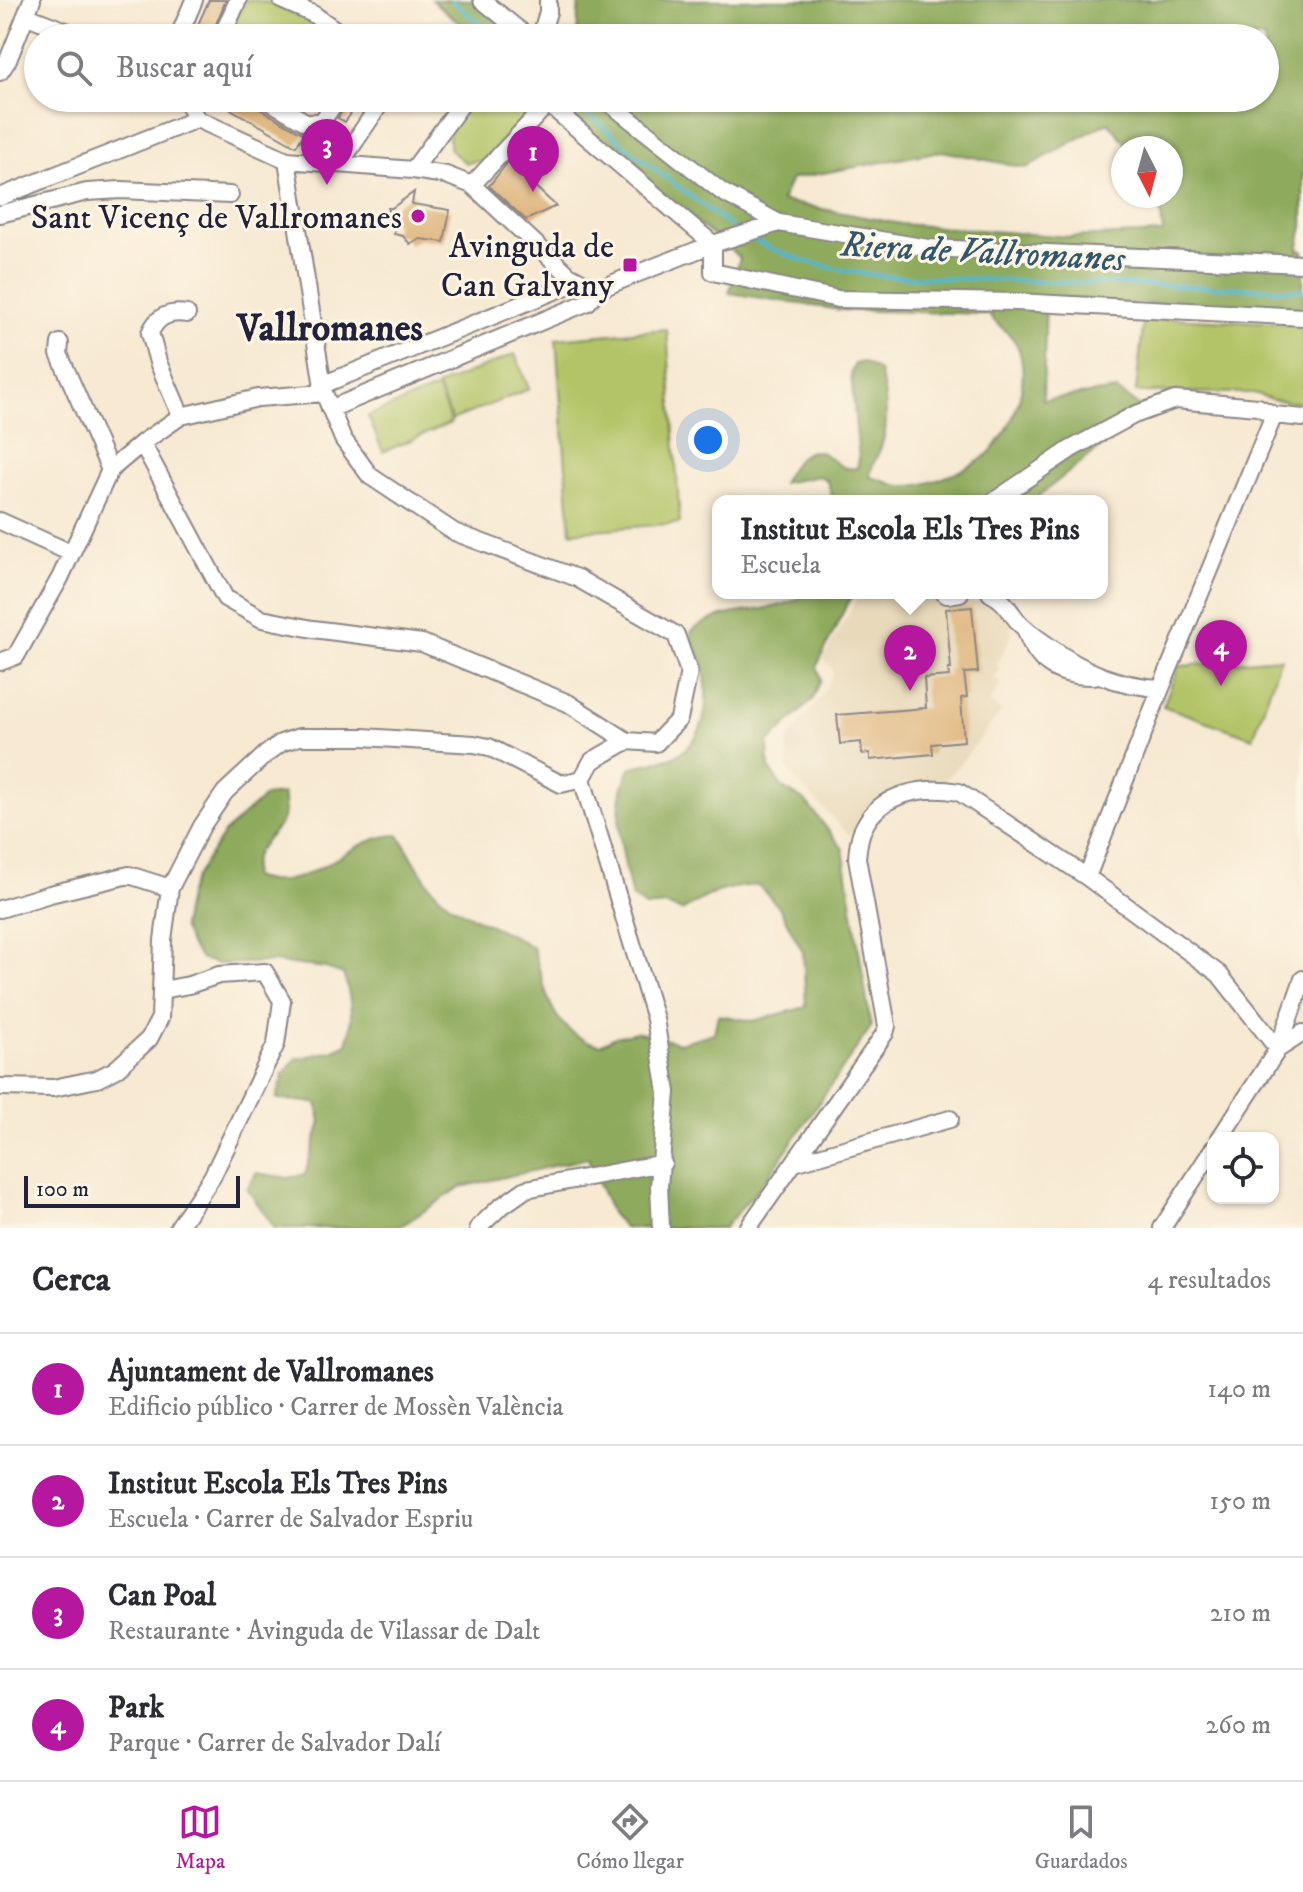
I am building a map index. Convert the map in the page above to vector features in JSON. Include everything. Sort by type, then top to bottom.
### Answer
[{"type":"street","points":[[184,24],[194,0]]},
{"type":"street","points":[[227,24],[238,0]]},
{"type":"street","points":[[281,0],[327,24]]},
{"type":"street","points":[[482,0],[512,24]]},
{"type":"street","points":[[544,24],[548,0]]},
{"type":"street","points":[[0,72],[30,8],[59,24]]},
{"type":"street","points":[[193,112],[197,119],[287,160],[413,170],[446,175],[472,185],[569,275],[597,290]]},
{"type":"street","points":[[288,112],[309,124],[323,120],[328,112]]},
{"type":"street","points":[[340,164],[375,112]]},
{"type":"street","points":[[413,170],[456,112]]},
{"type":"street","points":[[472,185],[536,112]]},
{"type":"street","points":[[561,112],[713,244],[713,272],[838,299],[1016,302],[1303,317]]},
{"type":"street","points":[[621,112],[722,192],[779,223],[928,248],[1303,264]]},
{"type":"street","points":[[0,197],[197,119]]},
{"type":"street","points":[[316,122],[322,163]]},
{"type":"street","points":[[142,443],[225,598],[262,619],[422,643],[568,703],[627,741],[656,743],[679,719],[689,672],[676,635],[577,578],[454,532],[370,476],[343,439],[326,396],[287,160]]},
{"type":"street","points":[[0,214],[99,191],[146,190],[230,195]]},
{"type":"street","points":[[0,662],[16,656],[71,553],[110,470],[181,416],[258,398],[326,396],[588,302],[597,290],[713,244],[779,223]]},
{"type":"street","points":[[326,396],[579,281]]},
{"type":"street","points":[[181,416],[158,362],[150,333],[161,318],[173,311],[187,314]]},
{"type":"street","points":[[60,343],[59,354],[110,470]]},
{"type":"street","points":[[1003,495],[1071,449],[1134,415],[1175,400],[1258,407],[1274,415],[1303,418]]},
{"type":"street","points":[[1087,877],[1274,415]]},
{"type":"street","points":[[0,521],[71,553]]},
{"type":"street","points":[[1004,599],[1024,627],[1068,660],[1099,676],[1161,688]]},
{"type":"street","points":[[0,1087],[53,1088],[97,1079],[135,1054],[155,1031],[160,1018],[163,940],[170,888],[182,861],[225,792],[281,743],[299,737],[363,737],[474,744],[489,747],[561,784],[582,779]]},
{"type":"street","points":[[627,741],[592,761],[582,779],[655,1019],[667,1092],[659,1186],[661,1228]]},
{"type":"street","points":[[748,1228],[885,1033],[887,1026],[857,858],[864,826],[892,799],[919,790],[959,792],[1087,877],[1219,974],[1278,1049]]},
{"type":"street","points":[[0,909],[129,875],[170,888]]},
{"type":"street","points":[[162,990],[219,975],[265,972],[282,1001],[276,1044],[212,1177],[178,1228]]},
{"type":"street","points":[[1224,1132],[1278,1049],[1303,979]]},
{"type":"street","points":[[1278,1049],[1303,1033]]},
{"type":"street","points":[[794,1163],[950,1119]]},
{"type":"street","points":[[1162,1228],[1207,1158]]},
{"type":"street","points":[[478,1228],[526,1189],[663,1163]]},
{"type":"shaded area","points":[[857,599],[951,599],[955,602],[979,603],[1004,615],[1011,625],[1012,635],[996,665],[1000,669],[993,679],[1002,683],[989,702],[1002,711],[943,782],[902,784],[876,799],[859,816],[851,837],[791,775],[788,768],[787,746],[790,737],[821,696],[833,672],[823,659]]},
{"type":"green space","points":[[245,0],[282,7],[314,24],[235,24]]},
{"type":"green space","points":[[432,0],[491,0],[521,24],[460,24]]},
{"type":"green space","points":[[579,0],[1303,0],[1303,226],[1298,250],[1303,251],[1303,311],[1046,299],[1043,400],[1117,390],[1150,414],[1134,421],[1040,495],[832,495],[827,481],[820,476],[782,483],[800,457],[813,451],[820,452],[844,468],[857,468],[859,459],[851,374],[855,364],[863,362],[879,371],[886,409],[884,438],[870,477],[896,485],[921,485],[975,463],[999,442],[1013,418],[1021,391],[1019,350],[1009,334],[988,314],[840,310],[729,293],[740,258],[563,112],[1279,112],[1279,24],[578,24]],"holes":[[[1108,122],[1120,136],[1183,136],[1183,208],[1160,208],[1163,233],[1070,237],[901,224],[781,201],[791,179],[942,151],[1026,168]]]},
{"type":"green space","points":[[463,112],[530,112],[486,160],[466,163],[451,151],[448,132]]},
{"type":"green space","points":[[1144,317],[1303,324],[1303,403],[1274,400],[1254,393],[1136,392]]},
{"type":"green space","points":[[667,329],[680,523],[571,532],[556,339]]},
{"type":"green space","points":[[515,354],[529,389],[452,420],[437,386]]},
{"type":"green space","points":[[437,388],[451,423],[383,452],[368,416]]},
{"type":"green space","points":[[851,599],[817,666],[821,679],[813,699],[768,743],[769,768],[783,788],[805,801],[843,849],[871,1027],[768,1177],[724,1228],[624,1228],[611,1213],[588,1158],[461,1187],[398,1228],[275,1228],[247,1189],[256,1173],[289,1178],[305,1174],[321,1122],[317,1103],[276,1099],[285,1072],[296,1059],[332,1051],[347,1044],[351,1026],[350,1000],[343,974],[326,968],[272,962],[218,964],[201,959],[190,945],[182,927],[188,895],[195,878],[224,833],[265,796],[283,794],[285,806],[281,823],[260,848],[253,864],[252,877],[273,881],[310,873],[362,845],[399,835],[423,875],[446,902],[533,948],[552,1008],[560,1020],[583,1039],[600,1045],[615,1037],[636,1032],[680,1043],[714,1033],[718,1015],[753,1021],[806,1007],[803,952],[779,907],[758,885],[718,892],[682,911],[665,905],[646,907],[632,897],[619,815],[620,798],[630,768],[683,751],[692,743],[703,722],[705,676],[691,632],[718,617],[793,601]]},
{"type":"green space","points":[[1281,658],[1253,738],[1163,706],[1179,666]]},
{"type":"building","points":[[209,0],[226,0],[216,24],[198,24]]},
{"type":"building","points":[[236,112],[265,112],[304,134],[296,146]]},
{"type":"building","points":[[341,112],[352,112],[345,122],[338,118]]},
{"type":"building","points":[[508,162],[556,206],[526,220],[489,186]]},
{"type":"building","name":"Sant Vicenç de Vallromanes","points":[[414,192],[412,204],[450,210],[444,242],[420,239],[410,244],[403,236],[394,234],[396,222],[387,221],[388,208]]},
{"type":"building","points":[[972,607],[978,672],[964,673],[967,697],[961,698],[964,741],[932,744],[933,754],[870,760],[870,753],[862,754],[861,742],[840,744],[837,715],[926,708],[924,678],[949,676],[948,669],[951,669],[946,609]]},
{"type":"waterway","name":"Riera de Vallromanes","points":[[452,0],[480,24]]},
{"type":"waterway","name":"Riera de Vallromanes","points":[[586,112],[635,154],[737,231]]},
{"type":"waterway","name":"Riera de Vallromanes","points":[[748,237],[814,264],[884,276],[1303,290]]},
{"type":"place","name":"Can Poal","points":[[327,185]]},
{"type":"place","name":"Ajuntament de Vallromanes","points":[[533,192]]},
{"type":"place","name":"Sant Vicenç de Vallromanes","points":[[418,216]]},
{"type":"place","name":"Avinguda de Can Galvany","points":[[630,265]]},
{"type":"place","name":"Park","points":[[1221,686]]},
{"type":"place","name":"Institut Escola Els Tres Pins","points":[[910,691]]},
{"type":"district","name":"Vallromanes","points":[[330,327]]}]
